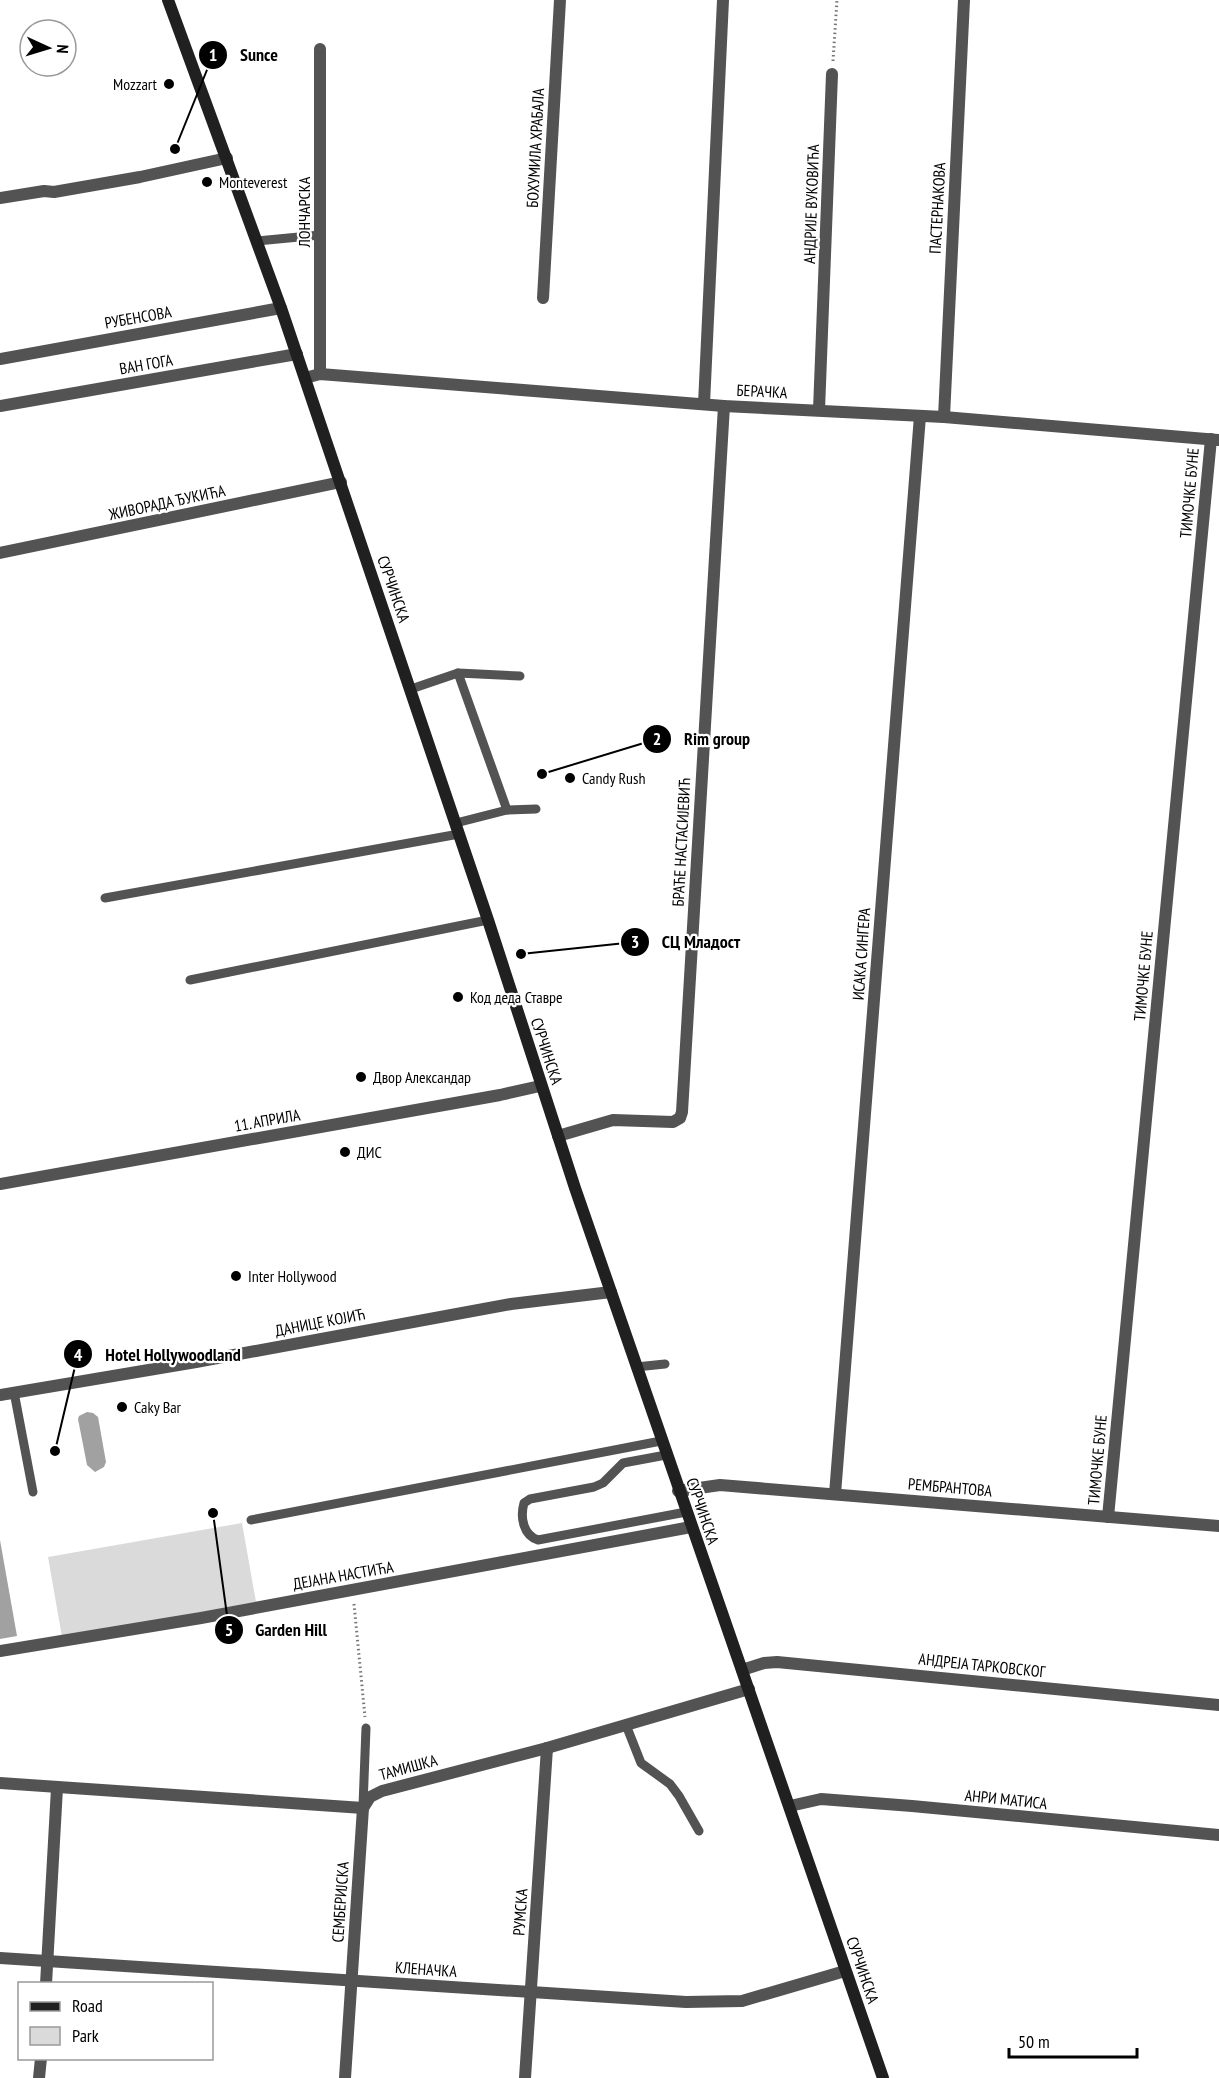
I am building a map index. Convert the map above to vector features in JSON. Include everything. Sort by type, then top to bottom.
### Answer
[{"type":"main road","name":"СУРЧИНСКА","points":[[168,0],[297,354],[488,920],[540,1086],[678,1491],[790,1806],[883,2078]]},
{"type":"street","name":"БОХУМИЛА ХРАБАЛА","points":[[543,298],[560,0]]},
{"type":"street","points":[[704,404],[723,0]]},
{"type":"street","name":"ПАСТЕРНАКОВА","points":[[944,417],[964,0]]},
{"type":"street","name":"ЛОНЧАРСКА","points":[[320,49],[320,374]]},
{"type":"street","name":"АНДРИЈЕ ВУКОВИЋА","points":[[819,410],[832,74]]},
{"type":"street","points":[[0,198],[44,191],[54,192],[140,177],[227,158]]},
{"type":"street","name":"РУБЕНСОВА","points":[[0,359],[281,308]]},
{"type":"street","name":"ВАН ГОГА","points":[[0,406],[297,354]]},
{"type":"street","name":"БЕРАЧКА","points":[[305,378],[320,374],[724,406],[944,417],[1215,440]]},
{"type":"street","name":"БРАЋЕ НАСТАСИЈЕВИЋ","points":[[558,1136],[613,1120],[674,1122],[678,1120],[682,1112],[724,406]]},
{"type":"street","name":"ИСАКА СИНГЕРА","points":[[835,1494],[920,416]]},
{"type":"street","name":"ТИМОЧКЕ БУНЕ","points":[[1108,1517],[1215,440]]},
{"type":"street","name":"ЖИВОРАДА ЂУКИЋА","points":[[0,553],[341,482]]},
{"type":"street","name":"11. АПРИЛА","points":[[0,1185],[540,1086]]},
{"type":"street","name":"ДАНИЦЕ КОЈИЋ","points":[[0,1395],[511,1304],[611,1292]]},
{"type":"street","name":"РЕМБРАНТОВА","points":[[678,1491],[720,1485],[1219,1526]]},
{"type":"street","name":"ДЕЈАНА НАСТИЋА","points":[[0,1651],[201,1618],[691,1527]]},
{"type":"street","name":"АНДРЕЈА ТАРКОВСКОГ","points":[[742,1670],[764,1663],[786,1663],[1219,1705]]},
{"type":"street","name":"ТАМИШКА","points":[[363,1808],[370,1797],[382,1791],[547,1748],[748,1689]]},
{"type":"street","name":"РУМСКА","points":[[525,2078],[547,1748]]},
{"type":"street","points":[[0,1783],[363,1808]]},
{"type":"street","points":[[46,1982],[57,1788]]},
{"type":"street","name":"АНРИ МАТИСА","points":[[790,1806],[821,1799],[1219,1835]]},
{"type":"street","name":"СЕМБЕРИЈСКА","points":[[345,2078],[363,1808]]},
{"type":"street","name":"КЛЕНАЧКА","points":[[0,1958],[676,2002],[722,2002],[756,1998],[845,1971]]},
{"type":"street","points":[[39,2078],[40,2060]]},
{"type":"lane","points":[[257,242],[320,235]]},
{"type":"lane","points":[[411,689],[458,673],[520,676]]},
{"type":"lane","points":[[458,673],[507,810]]},
{"type":"lane","points":[[105,898],[457,828],[507,810],[536,808]]},
{"type":"lane","points":[[190,980],[488,920]]},
{"type":"lane","points":[[636,1367],[664,1364]]},
{"type":"lane","points":[[14,1392],[33,1492]]},
{"type":"lane","points":[[251,1520],[661,1441]]},
{"type":"lane","points":[[666,1455],[623,1463],[603,1484],[594,1488],[530,1499],[524,1503],[521,1511],[526,1532],[530,1537],[538,1540],[686,1512]]},
{"type":"lane","points":[[626,1725],[641,1763],[670,1784],[699,1832]]},
{"type":"lane","name":"СЕМБЕРИЈСКА","points":[[363,1808],[366,1728]]},
{"type":"path","points":[[832,74],[837,0]]},
{"type":"path","points":[[352,1590],[366,1728]]},
{"type":"green space","points":[[242,1523],[256,1602],[62,1637],[48,1557]]},
{"type":"shaded area","points":[[87,1412],[98,1417],[106,1462],[104,1467],[95,1472],[87,1465],[78,1419]]},
{"type":"shaded area","points":[[0,1540],[17,1636],[0,1639]]},
{"type":"place","name":"Mozzart","points":[[169,84]]},
{"type":"place","name":"Sunce","points":[[175,149]]},
{"type":"place","name":"Monteverest","points":[[207,182]]},
{"type":"place","name":"Rim group","points":[[542,774]]},
{"type":"place","name":"Candy Rush","points":[[570,778]]},
{"type":"place","name":"СЦ Младост","points":[[521,954]]},
{"type":"place","name":"Код деда Ставре","points":[[458,997]]},
{"type":"place","name":"Двор Александар","points":[[361,1077]]},
{"type":"place","name":"ДИС","points":[[345,1152]]},
{"type":"place","name":"Inter Hollywood","points":[[236,1276]]},
{"type":"place","name":"Caky Bar","points":[[122,1407]]},
{"type":"place","name":"Hotel Hollywoodland","points":[[55,1451]]},
{"type":"place","name":"Garden Hill","points":[[213,1513]]}]
